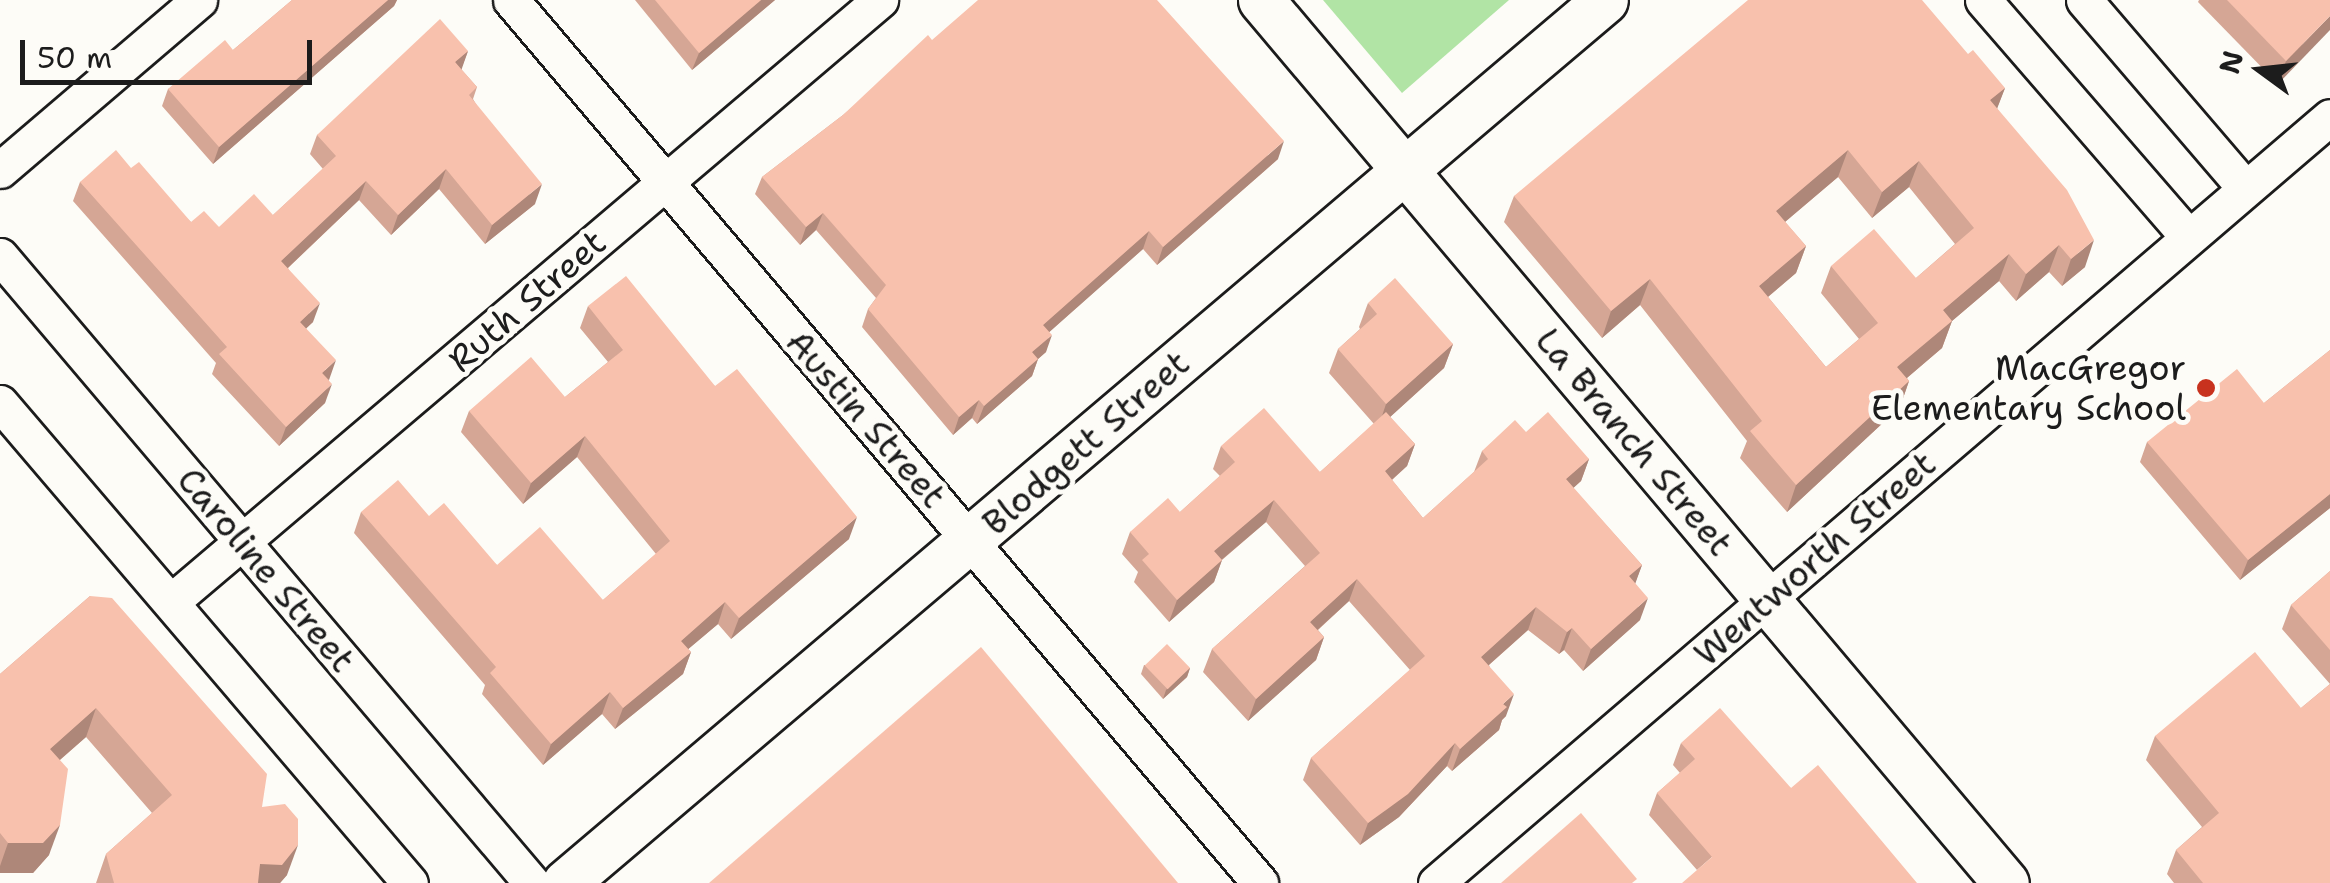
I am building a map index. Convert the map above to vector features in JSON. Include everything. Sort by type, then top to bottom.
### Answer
[{"type":"street","points":[[0,170],[199,0]]},
{"type":"street","name":"Austin Street","points":[[510,0],[662,185],[972,541],[1260,883]]},
{"type":"street","name":"Ruth Street","points":[[172,601],[244,544],[880,0]]},
{"type":"street","name":"La Branch Street","points":[[1261,0],[2006,883]]},
{"type":"street","name":"Blodgett Street","points":[[565,883],[1605,0]]},
{"type":"street","points":[[1984,0],[2188,237]]},
{"type":"street","points":[[2084,0],[2245,188]]},
{"type":"street","name":"Wentworth Street","points":[[1436,883],[2330,117]]},
{"type":"street","name":"Caroline Street","points":[[0,256],[532,883]]},
{"type":"street","points":[[0,403],[410,883]]},
{"type":"green space","points":[[1323,0],[1509,0],[1402,93]]},
{"type":"building","points":[[292,0],[388,0],[219,147],[168,89],[225,40],[233,50]]},
{"type":"building","points":[[655,0],[761,0],[699,53]]},
{"type":"building","points":[[978,0],[1157,0],[1284,141],[1163,247],[1149,231],[1043,325],[1052,335],[1032,352],[1038,359],[984,406],[979,400],[959,417],[868,309],[886,285],[823,213],[806,227],[762,177],[843,115],[928,35],[932,40]]},
{"type":"building","points":[[1748,0],[1922,0],[1968,54],[1973,50],[2005,88],[1990,100],[2067,190],[2094,240],[2071,259],[2059,245],[2026,274],[2009,254],[1943,310],[1952,321],[1897,367],[1909,381],[1796,485],[1750,431],[1762,421],[1650,279],[1611,311],[1514,196]],"holes":[[[1848,150],[1882,192],[1919,161],[1974,228],[1916,278],[1874,229],[1831,266],[1878,323],[1826,367],[1759,286],[1806,246],[1776,211]]]},
{"type":"building","points":[[2227,0],[2330,0],[2330,16],[2286,61]]},
{"type":"building","points":[[440,19],[468,51],[455,62],[477,87],[469,95],[542,184],[492,225],[446,169],[398,215],[366,181],[281,261],[320,303],[300,322],[336,360],[322,373],[332,384],[286,427],[219,354],[227,347],[80,182],[116,150],[131,168],[139,162],[191,222],[204,211],[219,227],[254,194],[273,215],[336,156],[317,135]]},
{"type":"building","points":[[626,276],[715,386],[737,369],[857,517],[739,618],[725,602],[681,641],[691,652],[623,708],[610,692],[551,744],[490,673],[496,667],[361,512],[398,480],[429,516],[444,503],[497,565],[540,527],[603,600],[670,541],[585,436],[531,483],[469,411],[531,357],[565,397],[623,350],[588,306]]},
{"type":"building","points":[[1395,278],[1453,344],[1386,404],[1338,349],[1377,314],[1368,303]]},
{"type":"building","points":[[2330,350],[2330,494],[2248,560],[2147,442],[2237,369],[2264,403]]},
{"type":"building","points":[[1264,408],[1320,472],[1386,412],[1415,444],[1385,471],[1423,518],[1488,459],[1482,451],[1515,420],[1526,432],[1548,412],[1589,459],[1566,479],[1642,565],[1629,576],[1648,598],[1591,649],[1572,628],[1567,632],[1536,607],[1481,657],[1514,694],[1503,704],[1507,707],[1460,749],[1455,743],[1408,794],[1368,823],[1311,758],[1425,656],[1357,579],[1310,622],[1324,637],[1256,699],[1212,649],[1320,553],[1274,500],[1214,551],[1222,560],[1177,600],[1142,560],[1149,554],[1130,532],[1168,498],[1180,512],[1235,462],[1221,446]]},
{"type":"building","points":[[2330,571],[2330,650],[2291,605]]},
{"type":"building","points":[[90,596],[112,598],[267,774],[262,807],[285,804],[298,819],[298,845],[282,865],[260,864],[258,883],[114,883],[106,854],[172,795],[96,708],[50,749],[68,769],[60,825],[43,843],[8,843],[0,833],[0,674]]},
{"type":"building","points":[[1167,644],[1190,668],[1168,689],[1145,666]]},
{"type":"building","points":[[981,647],[1178,883],[709,883]]},
{"type":"building","points":[[2255,652],[2301,708],[2330,684],[2330,883],[2203,883],[2176,850],[2219,813],[2155,736]]},
{"type":"building","points":[[1720,708],[1791,788],[1818,765],[1917,883],[1682,883],[1712,857],[1657,793],[1695,759],[1681,743]]},
{"type":"building","points":[[1581,813],[1637,879],[1632,883],[1501,883]]},
{"type":"place","name":"MacGregor Elementary School","points":[[2206,388]]}]
